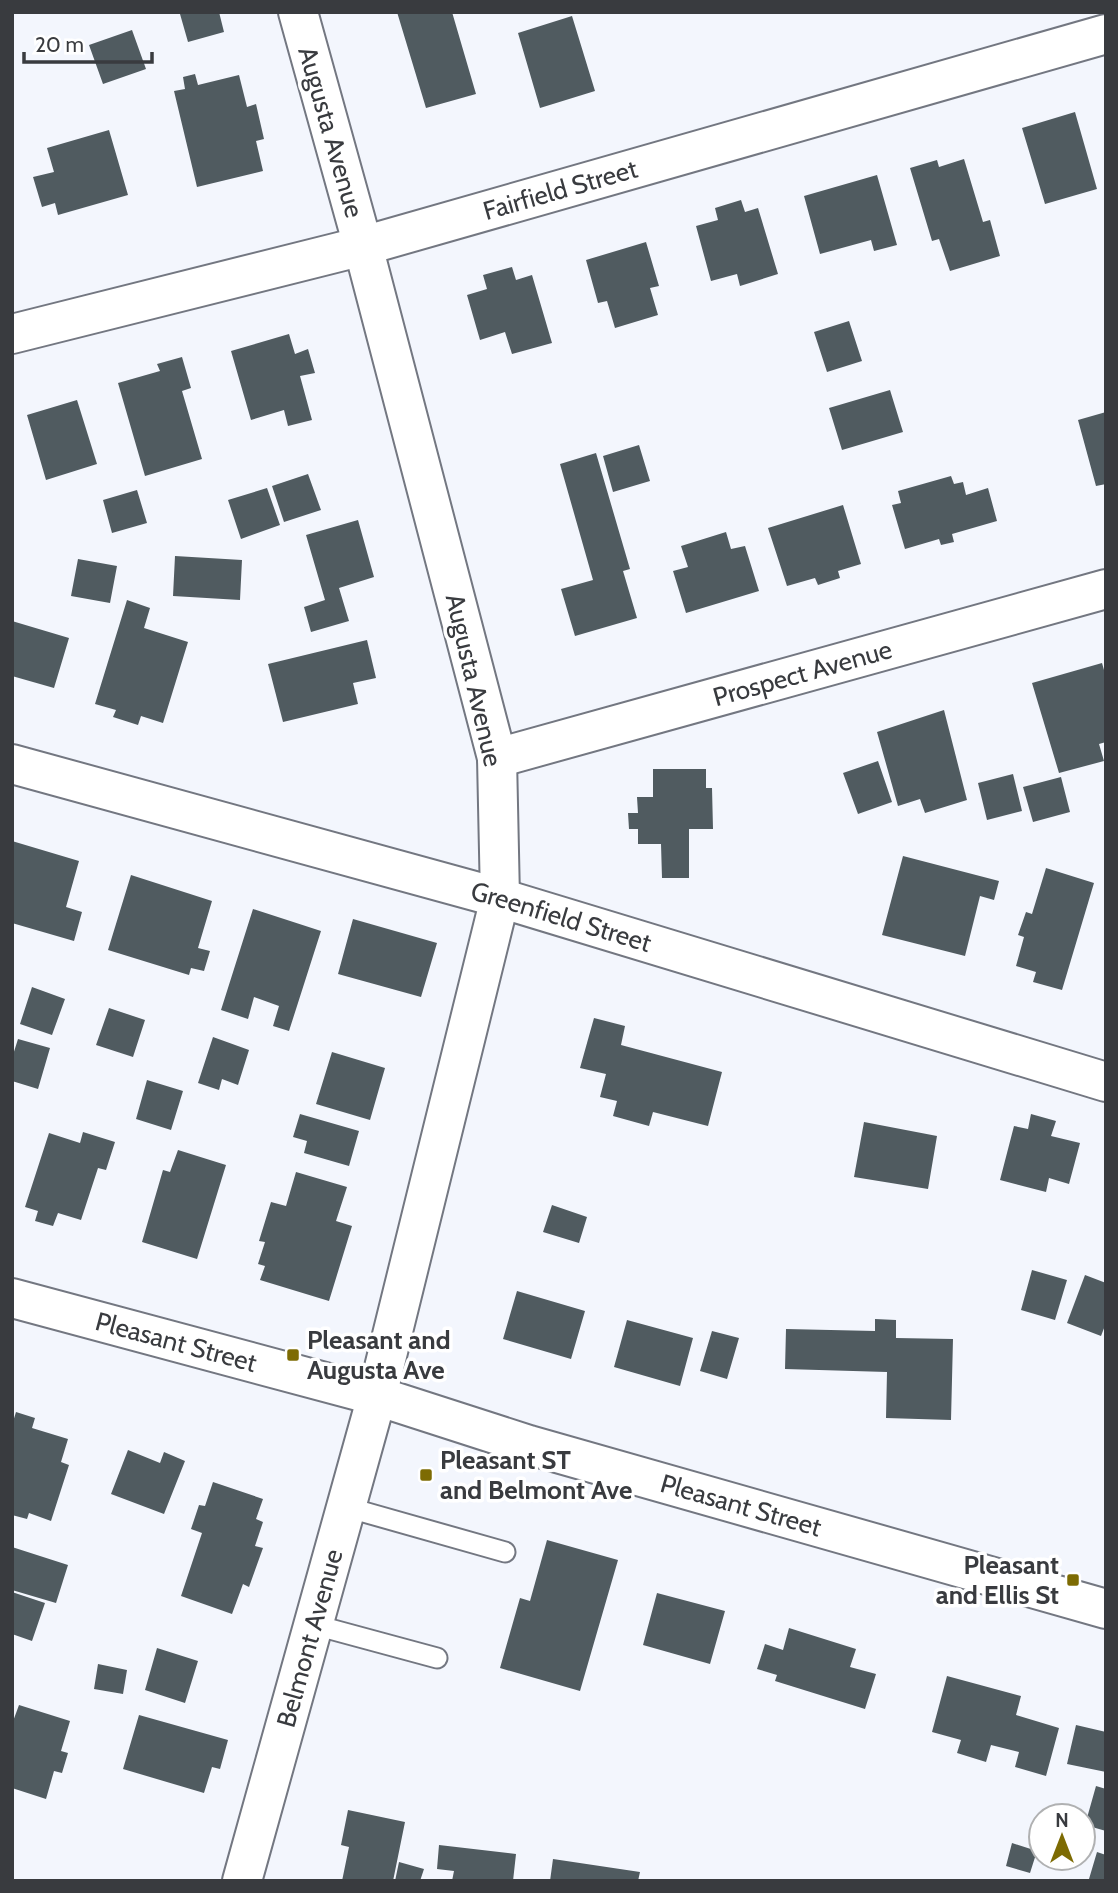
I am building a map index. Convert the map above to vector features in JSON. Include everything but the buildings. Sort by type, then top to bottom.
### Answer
[{"type":"street","name":"Augusta Avenue","points":[[298,12],[363,246],[497,758],[500,898],[377,1396]]},
{"type":"street","name":"Fairfield Street","points":[[12,334],[363,246],[1106,34]]},
{"type":"street","name":"Prospect Avenue","points":[[497,758],[1106,589]]},
{"type":"street","name":"Greenfield Street","points":[[12,764],[500,898],[1106,1082]]},
{"type":"street","name":"Pleasant Street","points":[[12,1298],[377,1396],[542,1449],[1106,1609]]},
{"type":"street","name":"Belmont Avenue","points":[[242,1881],[377,1396]]},
{"type":"lane","points":[[346,1507],[505,1552]]},
{"type":"lane","points":[[315,1625],[437,1658]]},
{"type":"place","name":"Pleasant and Augusta Ave","points":[[293,1355]]},
{"type":"place","name":"Pleasant ST and Belmont Ave","points":[[426,1475]]},
{"type":"place","name":"Pleasant and Ellis St","points":[[1073,1580]]}]
